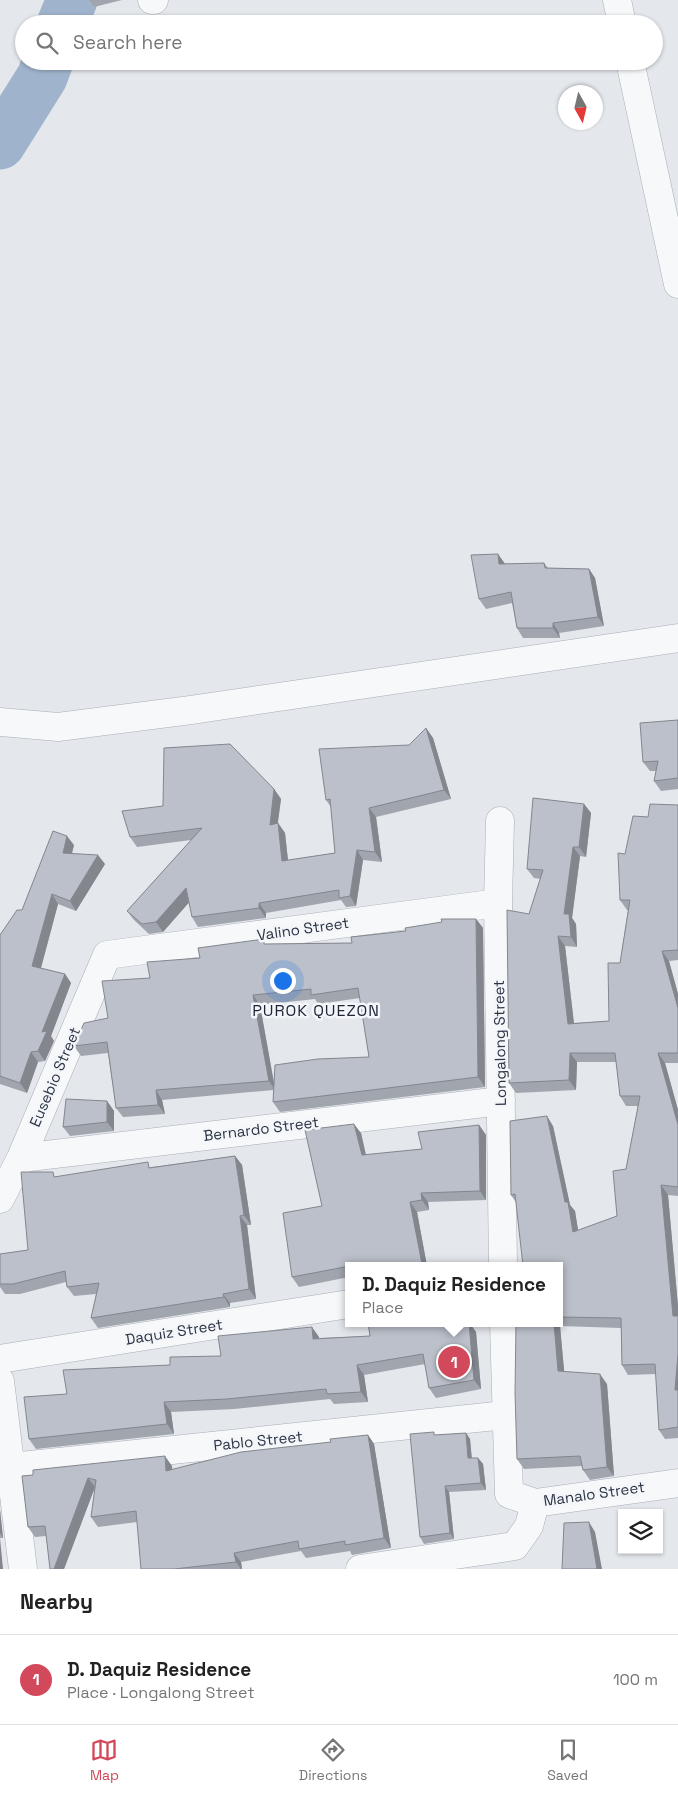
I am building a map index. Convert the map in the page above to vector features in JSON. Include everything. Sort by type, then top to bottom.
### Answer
[{"type":"street","points":[[617,0],[620,15]]},
{"type":"street","points":[[632,70],[678,284]]},
{"type":"street","points":[[0,722],[67,726],[678,638]]},
{"type":"street","name":"Longalong Street","points":[[500,821],[498,903],[503,1262]]},
{"type":"street","name":"Valino Street","points":[[107,955],[498,903]]},
{"type":"street","name":"Eusebio Street","points":[[0,1198],[21,1158],[107,955]]},
{"type":"street","name":"Bernardo Street","points":[[21,1158],[500,1101]]},
{"type":"street","name":"Daquiz Street","points":[[0,1359],[345,1305]]},
{"type":"street","points":[[504,1327],[505,1415],[509,1494],[534,1503]]},
{"type":"street","points":[[0,1382],[23,1569]]},
{"type":"street","name":"Pablo Street","points":[[11,1467],[505,1415]]},
{"type":"street","name":"Manalo Street","points":[[360,1569],[510,1558],[529,1526],[534,1503],[678,1483]]},
{"type":"building","points":[[498,554],[499,564],[544,563],[545,568],[589,569],[598,617],[553,623],[553,628],[517,628],[511,592],[479,599],[471,555]]},
{"type":"building","points":[[678,720],[678,778],[654,781],[658,761],[643,762],[640,723]]},
{"type":"building","points":[[426,728],[444,790],[369,808],[375,852],[357,850],[350,896],[339,898],[339,890],[259,903],[259,908],[192,917],[186,888],[156,922],[142,924],[127,911],[202,828],[130,837],[122,811],[163,806],[164,748],[230,744],[274,789],[270,825],[278,823],[282,861],[335,853],[330,799],[326,800],[319,749],[409,745]]},
{"type":"building","points":[[533,798],[584,804],[579,847],[573,847],[564,914],[569,914],[571,937],[558,936],[568,1024],[609,1021],[608,963],[620,963],[630,900],[620,900],[618,853],[625,854],[633,816],[648,817],[650,804],[678,805],[678,950],[662,951],[678,1008],[678,1053],[658,1053],[678,1125],[678,1187],[661,1185],[673,1316],[678,1316],[675,1390],[678,1390],[678,1427],[659,1430],[655,1364],[622,1365],[621,1318],[563,1317],[563,1262],[523,1262],[515,1194],[511,1195],[510,1121],[547,1116],[565,1202],[568,1202],[573,1232],[617,1216],[613,1171],[626,1169],[640,1096],[620,1096],[615,1053],[570,1053],[569,1080],[509,1083],[507,910],[529,914],[543,870],[527,869]]},
{"type":"building","points":[[53,831],[67,836],[63,853],[98,855],[70,901],[52,894],[32,966],[65,974],[42,1032],[47,1031],[38,1051],[31,1052],[20,1083],[0,1076],[0,935],[17,910],[22,910]]},
{"type":"building","points":[[441,919],[476,919],[478,1077],[273,1102],[275,1065],[318,1059],[369,1057],[358,988],[311,995],[311,989],[253,995],[269,1081],[156,1090],[158,1105],[116,1108],[107,1042],[74,1046],[84,1023],[108,1018],[102,981],[150,978],[147,962],[200,958],[198,948],[264,939],[264,944],[352,943],[351,937],[406,931],[405,928],[442,922]]},
{"type":"building","points":[[66,1099],[107,1101],[107,1122],[63,1127]]},
{"type":"building","points":[[354,1124],[362,1155],[422,1149],[418,1132],[479,1125],[480,1191],[421,1193],[422,1200],[410,1202],[422,1262],[345,1262],[345,1267],[292,1277],[283,1213],[322,1206],[305,1130]]},
{"type":"building","points":[[235,1156],[244,1215],[240,1216],[249,1289],[223,1294],[224,1297],[91,1318],[99,1283],[67,1287],[65,1271],[13,1284],[0,1284],[0,1254],[28,1250],[21,1172],[53,1172],[54,1177],[148,1162],[149,1168]]},
{"type":"building","points":[[312,1327],[313,1339],[370,1336],[369,1327],[469,1327],[474,1380],[429,1388],[423,1354],[357,1365],[361,1392],[327,1394],[326,1389],[227,1399],[164,1402],[167,1424],[29,1439],[24,1397],[67,1394],[63,1370],[170,1365],[170,1357],[221,1356],[218,1336]]},
{"type":"building","points":[[516,1327],[554,1327],[558,1371],[600,1374],[607,1467],[583,1470],[580,1456],[517,1459]]},
{"type":"building","points":[[434,1432],[434,1435],[466,1433],[468,1458],[478,1458],[481,1483],[445,1486],[450,1533],[420,1537],[410,1434]]},
{"type":"building","points":[[368,1435],[384,1538],[345,1545],[345,1541],[299,1549],[298,1541],[234,1553],[236,1562],[174,1569],[141,1569],[136,1511],[91,1517],[96,1480],[88,1478],[54,1569],[50,1569],[45,1526],[28,1527],[22,1476],[33,1475],[33,1470],[165,1456],[166,1471],[241,1452],[331,1442],[330,1439]]},
{"type":"building","points":[[589,1522],[597,1569],[562,1569],[564,1523]]},
{"type":"waterway","points":[[66,15],[72,0]]},
{"type":"waterway","points":[[0,144],[45,70]]},
{"type":"place","name":"D. Daquiz Residence","points":[[454,1362]]},
{"type":"district","name":"PUROK QUEZON","points":[[316,1010]]}]
